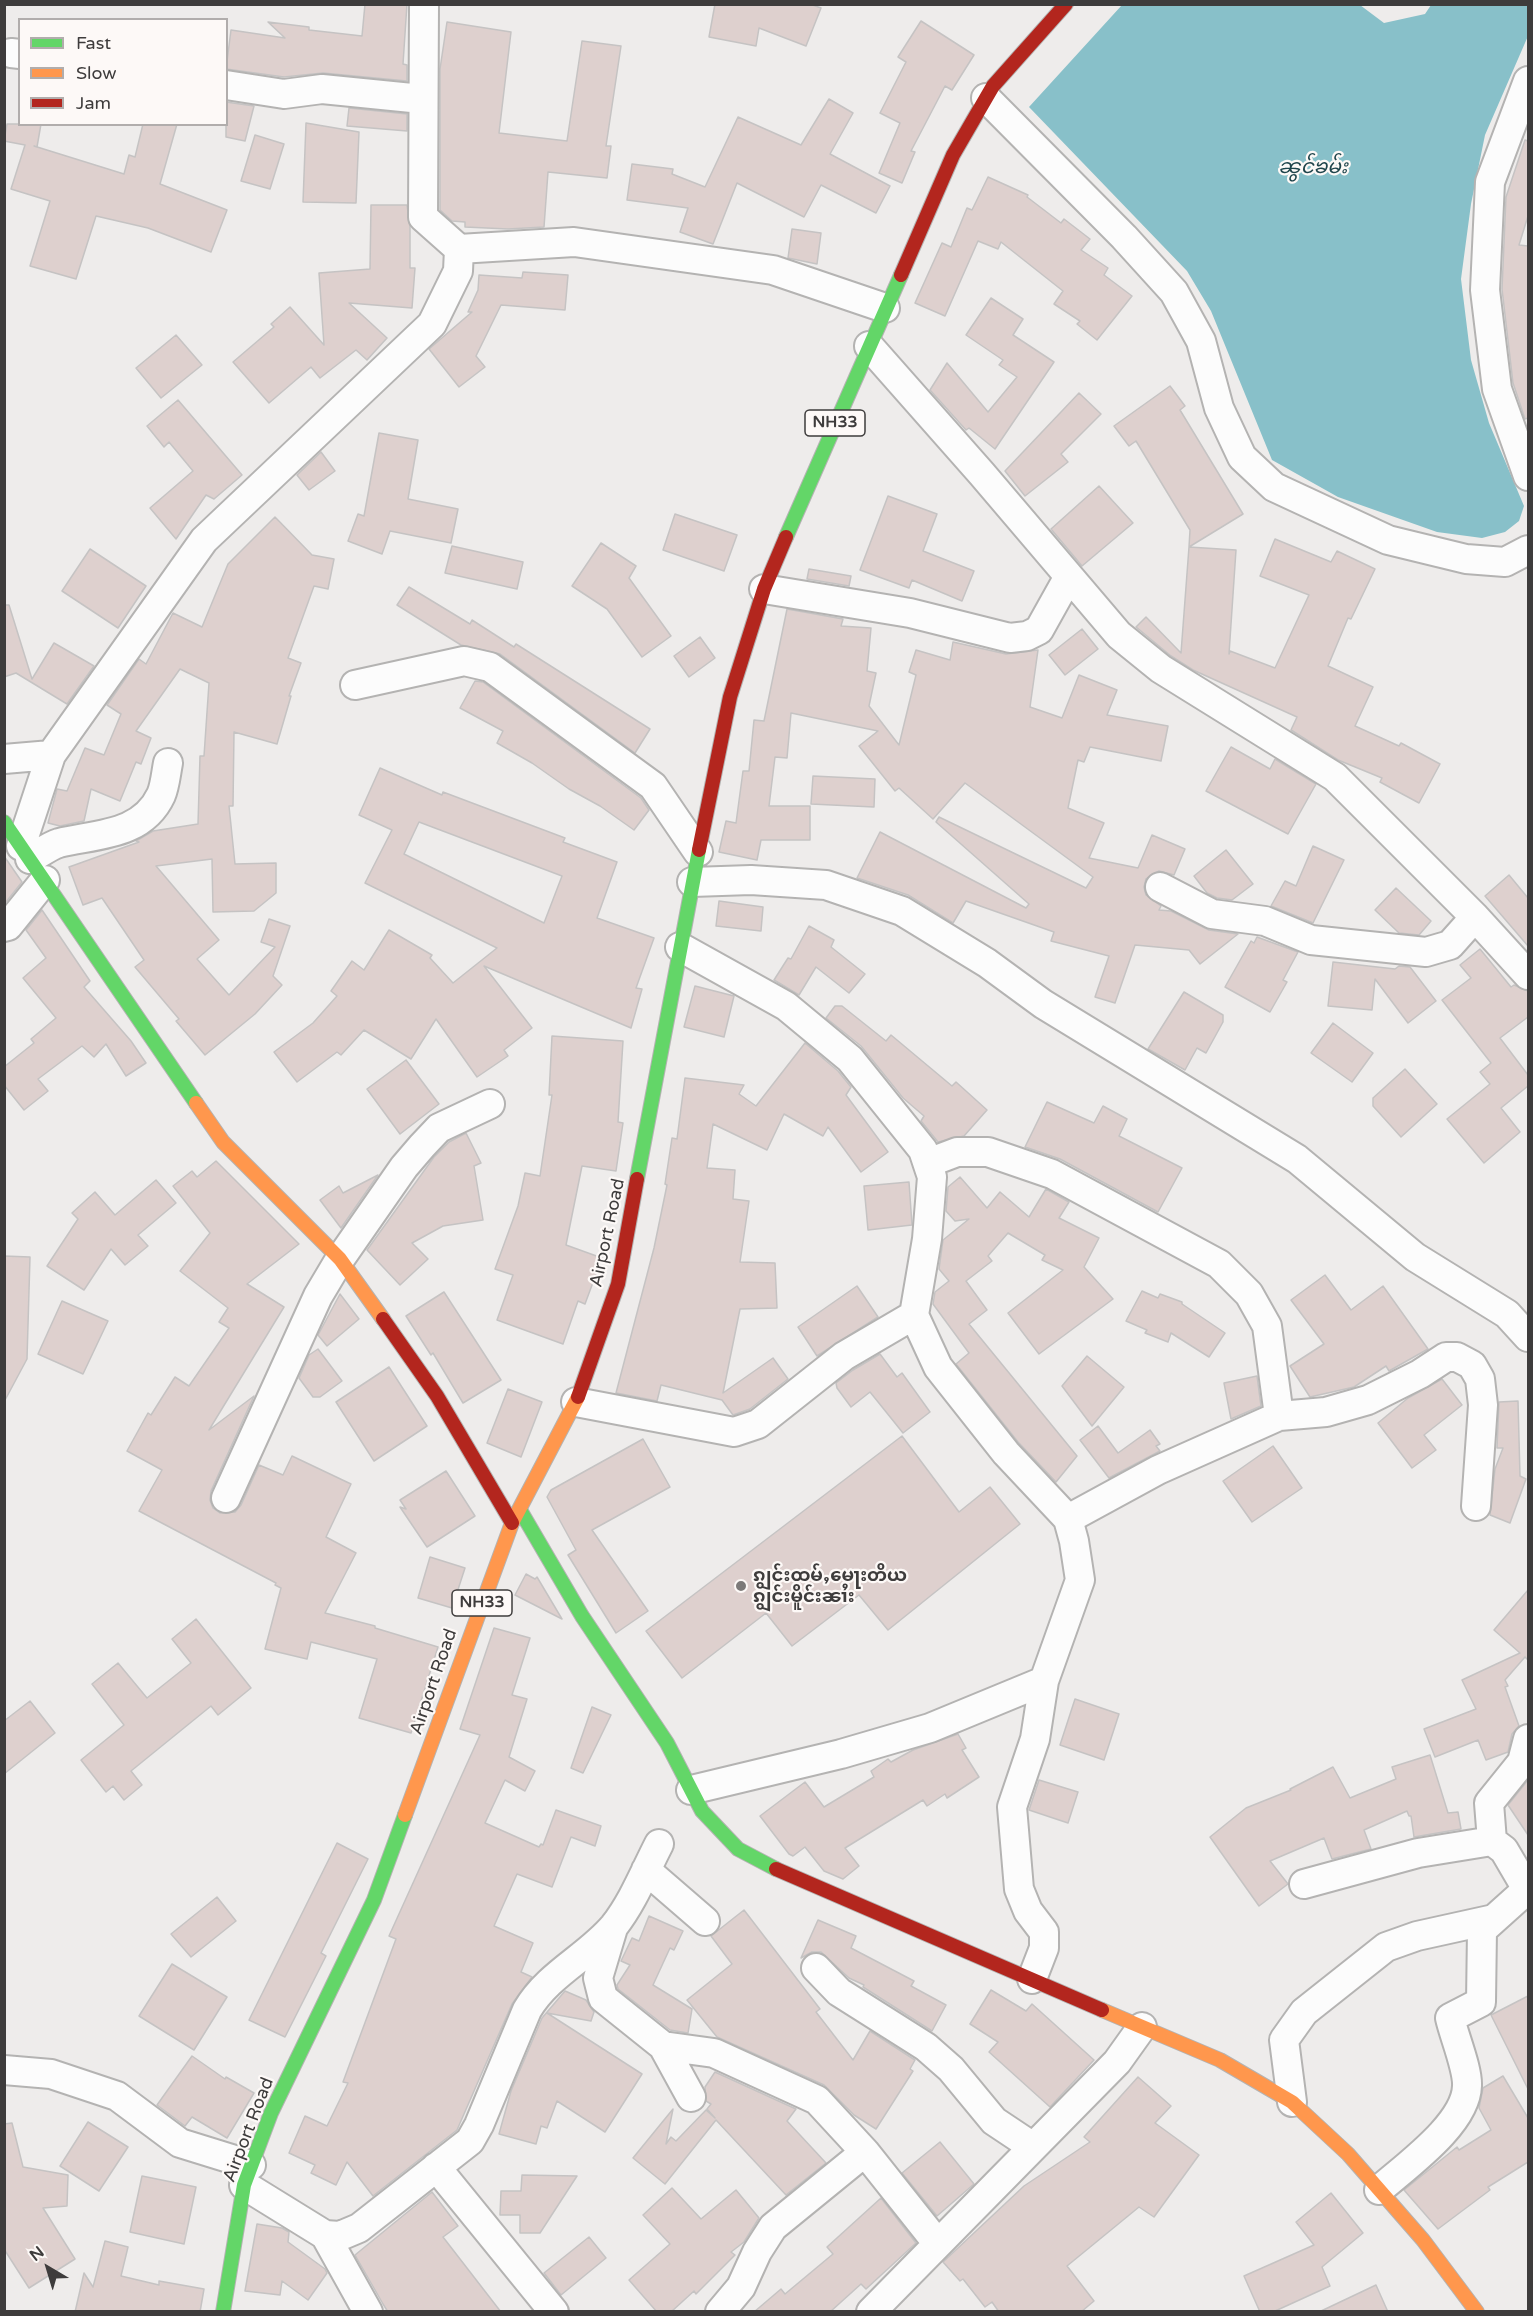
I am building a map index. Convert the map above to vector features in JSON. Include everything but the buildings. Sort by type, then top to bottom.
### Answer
[{"type":"main road","name":"NH33","points":[[692,882],[730,697],[764,589],[953,155],[993,86],[1066,4]]},
{"type":"main road","points":[[4,822],[223,1143],[340,1258],[437,1396],[512,1523]]},
{"type":"main road","name":"Airport Road","points":[[223,2312],[248,2175],[271,2113],[374,1900],[512,1523],[576,1402],[618,1284],[692,882]]},
{"type":"main road","points":[[520,1510],[582,1616],[667,1743],[702,1811],[738,1849],[802,1882],[1220,2060],[1292,2102],[1348,2154],[1423,2240],[1477,2312]]},
{"type":"street","points":[[424,4],[423,217],[459,249],[574,242],[772,270],[885,308]]},
{"type":"street","points":[[1528,81],[1490,182],[1485,290],[1497,389],[1528,476]]},
{"type":"street","points":[[228,85],[284,94],[322,88],[422,99]]},
{"type":"street","points":[[986,98],[1124,237],[1174,292],[1201,342],[1219,408],[1242,457],[1274,487],[1388,540],[1466,560],[1506,562],[1528,550]]},
{"type":"street","points":[[4,927],[9,926],[32,862],[51,755],[204,540],[432,324],[458,271],[459,249]]},
{"type":"street","points":[[869,346],[1119,635],[1161,669],[1335,777],[1475,917],[1528,975]]},
{"type":"street","points":[[764,589],[910,613],[1010,638],[1027,636],[1040,630],[1068,578]]},
{"type":"street","points":[[355,685],[464,661],[490,667],[653,786],[698,852]]},
{"type":"street","points":[[4,759],[51,755]]},
{"type":"street","points":[[32,862],[57,844],[133,826],[145,817],[161,795],[168,763]]},
{"type":"street","points":[[692,882],[751,880],[826,885],[902,911],[987,963],[1043,1004],[1297,1159],[1415,1257],[1507,1314],[1528,1336]]},
{"type":"street","points":[[1160,887],[1212,914],[1265,921],[1311,940],[1426,952],[1450,945],[1475,917]]},
{"type":"street","points":[[680,946],[786,1006],[850,1059],[923,1150],[933,1177],[927,1239],[914,1315],[938,1367],[1006,1453],[1068,1519],[1080,1580],[1044,1681],[1035,1739],[1012,1807],[1019,1889],[1028,1911],[1044,1932],[1044,1948],[1032,1979]]},
{"type":"street","points":[[226,1498],[318,1296],[340,1258],[404,1167],[439,1128],[490,1104]]},
{"type":"street","points":[[928,1163],[957,1152],[988,1152],[1052,1174],[1219,1264],[1249,1294],[1267,1326],[1279,1416]]},
{"type":"street","points":[[576,1402],[734,1432],[758,1424],[844,1356],[914,1315]]},
{"type":"street","points":[[1068,1519],[1158,1470],[1279,1416],[1326,1412],[1368,1400],[1446,1358],[1457,1357],[1472,1365],[1480,1379],[1484,1406],[1476,1506]]},
{"type":"street","points":[[691,1790],[841,1754],[930,1728],[1044,1681]]},
{"type":"street","points":[[1492,1841],[1489,1803],[1522,1762],[1528,1739]]},
{"type":"street","points":[[1304,1884],[1418,1853],[1492,1841],[1504,1850],[1528,1892],[1521,1895],[1482,1930],[1481,2002],[1449,2018],[1467,2085],[1462,2109],[1431,2144],[1379,2190]]},
{"type":"street","points":[[659,1844],[614,1926],[598,1978],[603,1998],[663,2046],[691,2097]]},
{"type":"street","points":[[646,1870],[705,1921]]},
{"type":"street","points":[[1292,2102],[1284,2040],[1304,2012],[1386,1947],[1417,1936],[1494,1918]]},
{"type":"street","points":[[326,2235],[340,2236],[359,2228],[470,2141],[479,2126],[526,2010],[536,1994],[614,1926]]},
{"type":"street","points":[[816,1968],[839,1992],[926,2047],[951,2069],[994,2121],[1033,2147]]},
{"type":"street","points":[[871,2312],[1117,2062],[1142,2027]]},
{"type":"street","points":[[663,2046],[714,2053],[817,2100],[865,2152],[938,2244]]},
{"type":"street","points":[[4,2070],[51,2074],[117,2096],[180,2143],[248,2175],[326,2235],[368,2312]]},
{"type":"street","points":[[720,2312],[741,2287],[757,2252],[773,2227],[865,2152]]},
{"type":"street","points":[[436,2167],[548,2309]]},
{"type":"water","name":"ၼွင်ၶမ်း","points":[[1122,5],[1360,5],[1384,23],[1425,14],[1431,5],[1528,5],[1528,36],[1485,135],[1471,204],[1461,279],[1471,360],[1489,423],[1524,506],[1519,521],[1505,532],[1482,538],[1437,532],[1338,497],[1272,460],[1211,311],[1187,271],[1029,107]]},
{"type":"traffic: fast","points":[[786,537],[901,275]]},
{"type":"traffic: fast","points":[[4,822],[196,1103]]},
{"type":"traffic: fast","points":[[637,1179],[699,850]]},
{"type":"traffic: fast","points":[[520,1510],[582,1616],[667,1743],[702,1811],[738,1849],[776,1869]]},
{"type":"traffic: fast","points":[[223,2312],[244,2185],[271,2113],[374,1900],[405,1815]]},
{"type":"traffic: slow","points":[[196,1103],[223,1142],[340,1259],[383,1319]]},
{"type":"traffic: slow","points":[[405,1815],[512,1523],[578,1397]]},
{"type":"traffic: slow","points":[[1102,2010],[1220,2060],[1292,2102],[1348,2154],[1423,2240],[1477,2312]]},
{"type":"traffic: jam","points":[[901,275],[953,155],[993,86],[1066,4]]},
{"type":"traffic: jam","points":[[699,850],[730,697],[764,589],[786,537]]},
{"type":"traffic: jam","points":[[578,1397],[618,1284],[637,1179]]},
{"type":"traffic: jam","points":[[383,1319],[437,1396],[512,1523]]},
{"type":"traffic: jam","points":[[776,1869],[1102,2010]]},
{"type":"place","name":"ၵျွင်းထမ်ႇမေႃးတိယ ၵျွင်းမိူင်းၼၢႆး","points":[[741,1586]]}]
